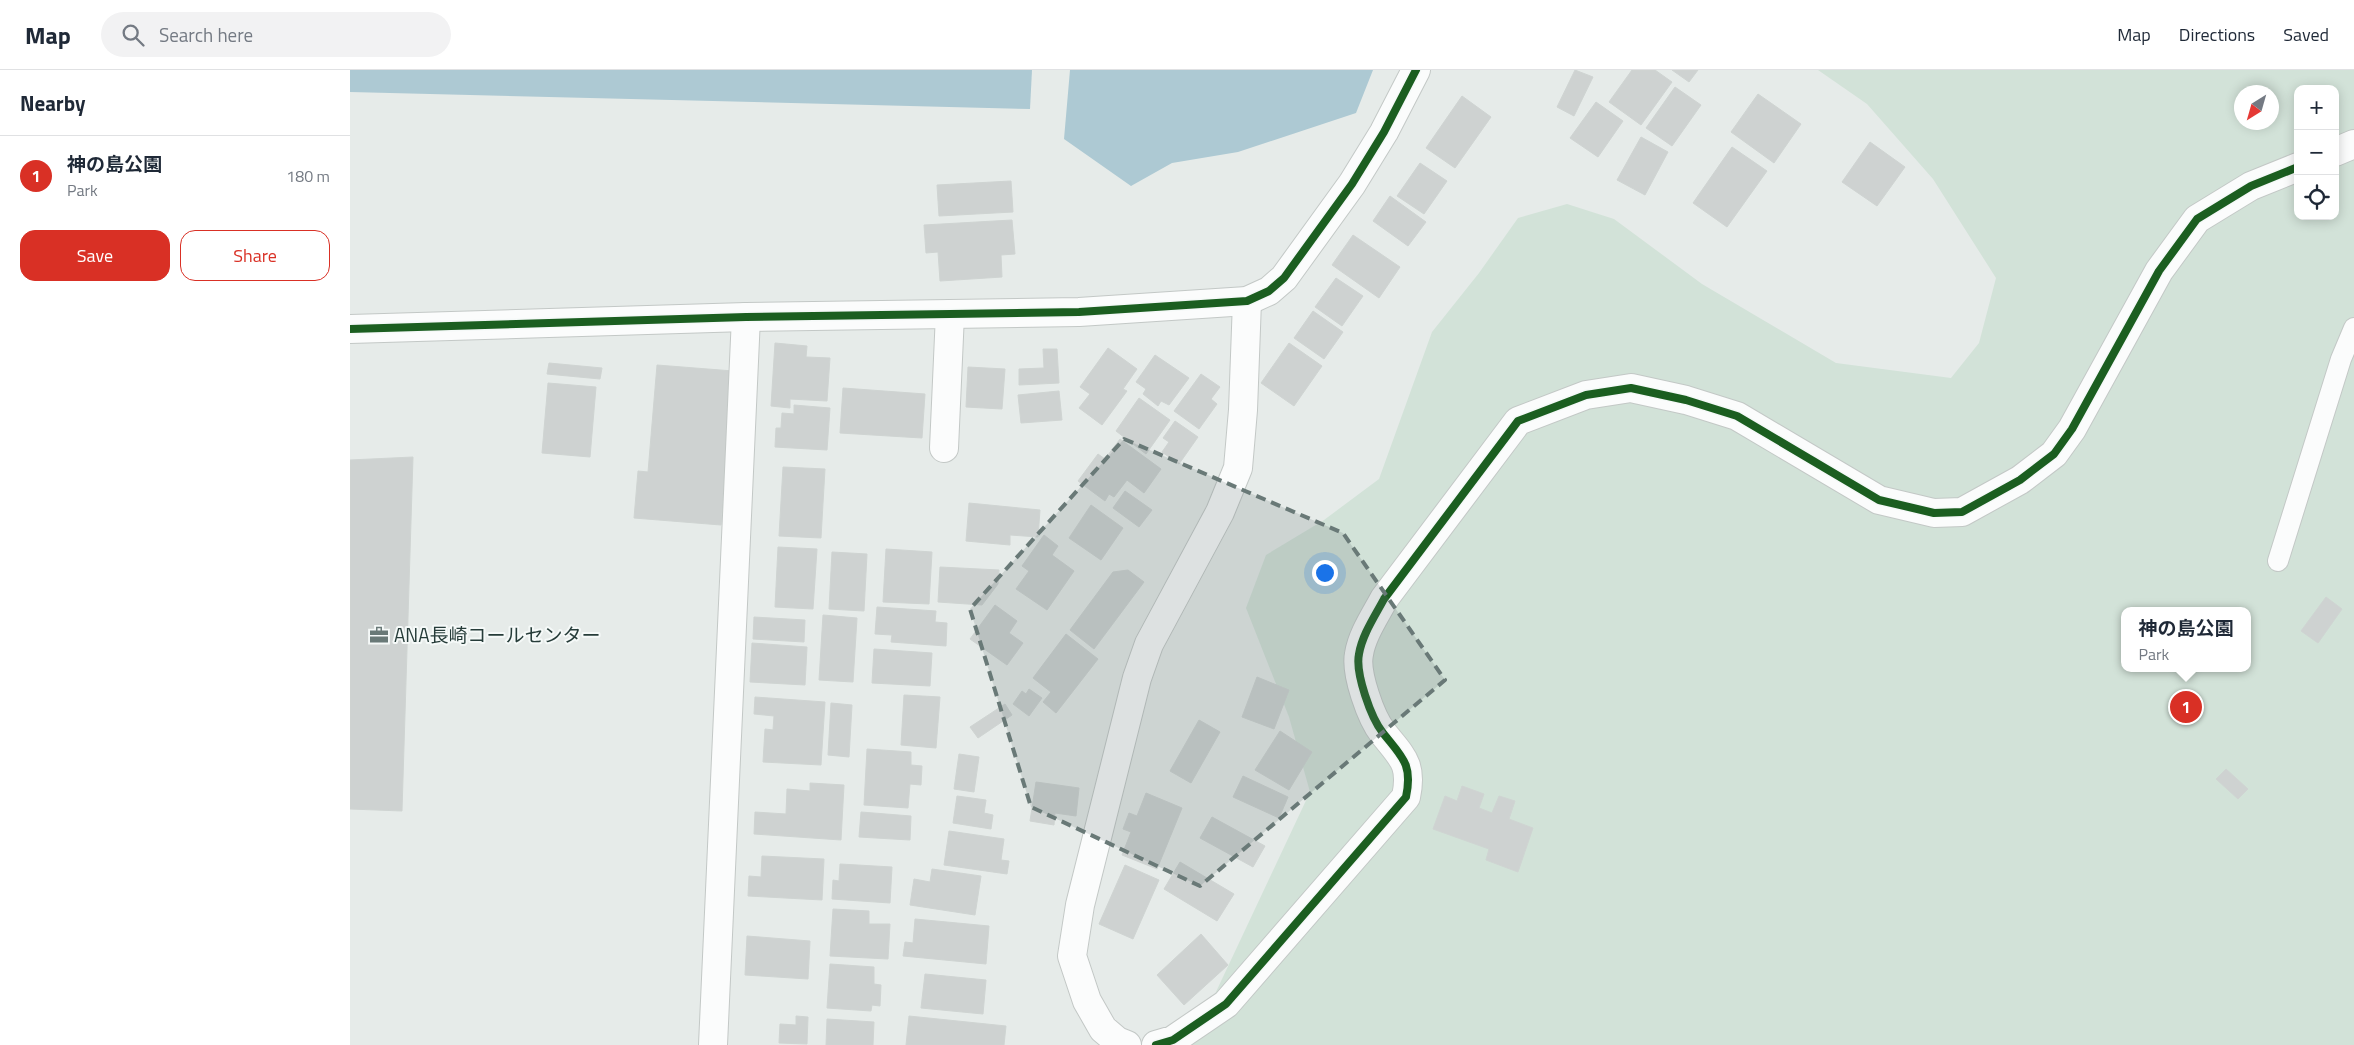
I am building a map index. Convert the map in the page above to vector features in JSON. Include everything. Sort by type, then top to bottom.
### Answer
[{"type":"street","points":[[350,329],[746,317],[1079,312],[1247,301],[1269,291],[1290,270],[1352,184],[1384,132],[1416,70]]},
{"type":"street","points":[[2339,150],[2354,144]]},
{"type":"street","points":[[1156,1045],[1174,1040],[1226,1004],[1406,797],[1410,780],[1406,762],[1394,744],[1382,732],[1360,683],[1358,654],[1368,628],[1384,599],[1518,421],[1586,395],[1632,388],[1686,400],[1737,416],[1880,500],[1913,510],[1934,513],[1962,512],[2020,480],[2054,454],[2072,429],[2159,271],[2197,219],[2250,186],[2294,169]]},
{"type":"street","points":[[1127,1045],[1117,1041],[1103,1029],[1087,1001],[1072,956],[1080,905],[1137,678],[1149,644],[1220,512],[1238,468],[1243,410],[1247,301]]},
{"type":"street","points":[[944,448],[950,314]]},
{"type":"street","points":[[713,1045],[746,317]]},
{"type":"lane","points":[[2278,561],[2340,359],[2354,328]]},
{"type":"highlighted area","points":[[1124,439],[1343,533],[1445,680],[1200,886],[1031,807],[970,609]]},
{"type":"shaded area","points":[[1818,70],[2354,70],[2354,1045],[1191,1045],[1310,792],[1289,717],[1246,608],[1266,555],[1324,520],[1379,479],[1432,332],[1479,273],[1518,218],[1567,204],[1614,219],[1702,284],[1836,363],[1951,378],[1979,343],[1996,278],[1933,179],[1867,104]]},
{"type":"water","points":[[350,70],[1032,70],[1030,109],[350,92]]},
{"type":"water","points":[[1070,70],[1373,70],[1356,113],[1238,152],[1172,163],[1131,186],[1064,139]]},
{"type":"building","points":[[1575,70],[1593,77],[1574,116],[1557,107]]},
{"type":"building","points":[[1632,70],[1655,70],[1672,82],[1641,125],[1609,102]]},
{"type":"building","points":[[1672,70],[1698,70],[1689,82]]},
{"type":"building","points":[[1675,87],[1701,105],[1672,146],[1646,128]]},
{"type":"building","points":[[1758,94],[1801,124],[1774,163],[1731,132]]},
{"type":"building","points":[[1462,96],[1491,117],[1455,168],[1426,148]]},
{"type":"building","points":[[1596,102],[1623,121],[1598,157],[1570,138]]},
{"type":"building","points":[[1641,137],[1668,152],[1645,195],[1617,180]]},
{"type":"building","points":[[1870,142],[1905,167],[1877,206],[1842,182]]},
{"type":"building","points":[[1732,147],[1767,171],[1727,227],[1693,203]]},
{"type":"building","points":[[1420,163],[1447,181],[1424,214],[1397,196]]},
{"type":"building","points":[[1011,181],[1013,212],[939,216],[937,185]]},
{"type":"building","points":[[1390,196],[1426,222],[1408,246],[1373,221]]},
{"type":"building","points":[[1012,220],[1015,254],[1001,255],[1002,277],[940,281],[938,252],[926,253],[924,225]]},
{"type":"building","points":[[1353,235],[1400,267],[1379,298],[1332,265]]},
{"type":"building","points":[[1336,278],[1363,296],[1342,326],[1315,307]]},
{"type":"building","points":[[1313,311],[1343,332],[1324,359],[1294,338]]},
{"type":"building","points":[[775,343],[807,346],[806,357],[830,358],[827,401],[790,399],[790,408],[771,406]]},
{"type":"building","points":[[1289,343],[1322,366],[1294,406],[1261,383]]},
{"type":"building","points":[[1108,348],[1137,369],[1123,389],[1127,391],[1102,425],[1079,408],[1090,394],[1080,387]]},
{"type":"building","points":[[1043,349],[1057,349],[1059,383],[1019,385],[1019,369],[1044,368]]},
{"type":"building","points":[[1155,355],[1189,378],[1169,405],[1161,401],[1158,406],[1143,394],[1146,389],[1136,382]]},
{"type":"building","points":[[549,363],[602,368],[600,379],[547,374]]},
{"type":"building","points":[[657,365],[733,371],[721,525],[634,518],[638,471],[648,472]]},
{"type":"building","points":[[968,367],[1005,369],[1002,409],[966,407]]},
{"type":"building","points":[[1201,374],[1220,387],[1211,399],[1217,404],[1199,429],[1174,411]]},
{"type":"building","points":[[548,383],[596,387],[590,457],[542,453]]},
{"type":"building","points":[[843,388],[925,394],[922,438],[840,433]]},
{"type":"building","points":[[1059,391],[1062,420],[1021,423],[1018,395]]},
{"type":"building","points":[[1139,398],[1170,420],[1146,454],[1116,431]]},
{"type":"building","points":[[794,405],[830,408],[827,450],[775,447],[776,428],[781,428],[782,413],[794,414]]},
{"type":"building","points":[[1175,421],[1198,437],[1179,464],[1162,452],[1169,442],[1163,438]]},
{"type":"building","points":[[1120,439],[1161,469],[1144,493],[1127,480],[1114,497],[1109,494],[1105,501],[1078,481],[1098,454],[1105,459]]},
{"type":"building","name":"ANA長崎コールセンター","points":[[413,457],[402,811],[350,809],[350,460]]},
{"type":"building","points":[[783,467],[825,469],[821,538],[779,536]]},
{"type":"building","points":[[1125,491],[1152,510],[1139,527],[1113,508]]},
{"type":"building","points":[[969,503],[1040,510],[1038,537],[1010,535],[1010,545],[966,541]]},
{"type":"building","points":[[1091,505],[1123,528],[1101,560],[1069,538]]},
{"type":"building","points":[[1044,535],[1058,546],[1052,555],[1074,571],[1047,610],[1016,589],[1029,571],[1022,566]]},
{"type":"building","points":[[778,547],[817,549],[813,609],[775,607]]},
{"type":"building","points":[[886,549],[932,552],[929,604],[883,602]]},
{"type":"building","points":[[832,552],[867,554],[864,611],[829,609]]},
{"type":"building","points":[[940,567],[999,570],[998,584],[982,605],[938,602]]},
{"type":"building","points":[[1128,570],[1144,582],[1094,649],[1070,630],[1113,572]]},
{"type":"building","points":[[2326,597],[2342,609],[2318,643],[2301,631]]},
{"type":"building","points":[[995,605],[1017,621],[1009,633],[1023,643],[1007,665],[970,639]]},
{"type":"building","points":[[877,607],[936,611],[935,622],[947,623],[946,646],[891,642],[892,635],[875,634]]},
{"type":"building","points":[[823,615],[857,618],[853,682],[819,680]]},
{"type":"building","points":[[754,617],[805,620],[804,642],[753,639]]},
{"type":"building","points":[[1066,634],[1098,659],[1056,713],[1043,702],[1051,692],[1033,678]]},
{"type":"building","points":[[752,643],[807,647],[805,685],[750,682]]},
{"type":"building","points":[[874,649],[932,653],[930,686],[872,683]]},
{"type":"building","points":[[1257,677],[1289,690],[1274,729],[1242,717]]},
{"type":"building","points":[[1029,689],[1042,698],[1029,716],[1013,704],[1022,691],[1026,694]]},
{"type":"building","points":[[904,695],[940,697],[936,748],[901,745]]},
{"type":"building","points":[[755,697],[825,702],[821,765],[763,762],[765,729],[773,730],[774,716],[754,714]]},
{"type":"building","points":[[831,703],[852,705],[849,757],[828,755]]},
{"type":"building","points":[[1005,704],[1012,715],[978,738],[970,727]]},
{"type":"building","points":[[1199,720],[1220,732],[1191,783],[1170,771]]},
{"type":"building","points":[[1280,731],[1312,752],[1289,790],[1255,770]]},
{"type":"building","points":[[867,749],[911,752],[911,765],[922,766],[921,785],[910,784],[908,808],[864,805]]},
{"type":"building","points":[[959,754],[979,757],[974,792],[954,789]]},
{"type":"building","points":[[2226,769],[2248,789],[2238,799],[2216,779]]},
{"type":"building","points":[[1243,776],[1288,797],[1279,818],[1233,797]]},
{"type":"building","points":[[1036,782],[1079,788],[1076,816],[1055,813],[1054,825],[1030,821]]},
{"type":"building","points":[[810,783],[844,785],[841,840],[754,834],[755,812],[786,814],[787,789],[810,791]]},
{"type":"building","points":[[1462,786],[1484,794],[1479,808],[1492,813],[1499,796],[1515,801],[1509,819],[1533,828],[1518,872],[1486,860],[1489,849],[1433,829],[1445,796],[1457,801]]},
{"type":"building","points":[[1146,793],[1182,808],[1157,869],[1122,855],[1131,832],[1123,829],[1129,813],[1137,816]]},
{"type":"building","points":[[957,796],[986,800],[984,813],[993,815],[991,829],[953,823]]},
{"type":"building","points":[[861,812],[911,816],[910,840],[859,837]]},
{"type":"building","points":[[1212,817],[1265,846],[1253,867],[1200,838]]},
{"type":"building","points":[[949,831],[1004,839],[1001,860],[1009,861],[1007,874],[944,865]]},
{"type":"building","points":[[762,856],[824,859],[822,900],[748,896],[749,876],[761,877]]},
{"type":"building","points":[[1180,862],[1234,894],[1217,921],[1164,889]]},
{"type":"building","points":[[840,864],[892,867],[890,903],[832,899],[833,880],[839,881]]},
{"type":"building","points":[[1125,865],[1159,880],[1133,939],[1099,924]]},
{"type":"building","points":[[932,869],[981,876],[975,915],[910,905],[914,879],[930,882]]},
{"type":"building","points":[[833,909],[869,911],[869,924],[890,924],[888,959],[830,956]]},
{"type":"building","points":[[915,919],[989,926],[986,964],[903,956],[905,942],[913,943]]},
{"type":"building","points":[[1201,934],[1228,965],[1184,1005],[1157,975]]},
{"type":"building","points":[[747,936],[810,941],[808,979],[745,975]]},
{"type":"building","points":[[830,964],[874,967],[874,984],[881,985],[880,1006],[872,1005],[871,1011],[827,1008]]},
{"type":"building","points":[[925,974],[986,980],[983,1014],[921,1008]]},
{"type":"building","points":[[796,1016],[808,1017],[807,1044],[779,1043],[780,1024],[796,1025]]},
{"type":"building","points":[[909,1016],[1006,1026],[1004,1045],[906,1045]]},
{"type":"building","points":[[827,1019],[874,1022],[873,1045],[826,1045]]},
{"type":"cycle path","points":[[350,329],[746,317],[1079,312],[1247,301],[1269,291],[1284,278],[1352,184],[1384,132],[1416,70]]},
{"type":"cycle path","points":[[1156,1045],[1173,1040],[1226,1004],[1406,797],[1408,786],[1407,769],[1400,755],[1378,726],[1365,695],[1358,662],[1363,640],[1384,599],[1518,421],[1586,395],[1631,388],[1686,400],[1737,416],[1879,500],[1934,513],[1962,512],[2020,480],[2054,454],[2072,429],[2159,271],[2197,219],[2251,186],[2294,169]]},
{"type":"place","name":"ANA長崎コールセンター","points":[[379,635]]},
{"type":"place","name":"神の島公園","points":[[2186,707]]}]
